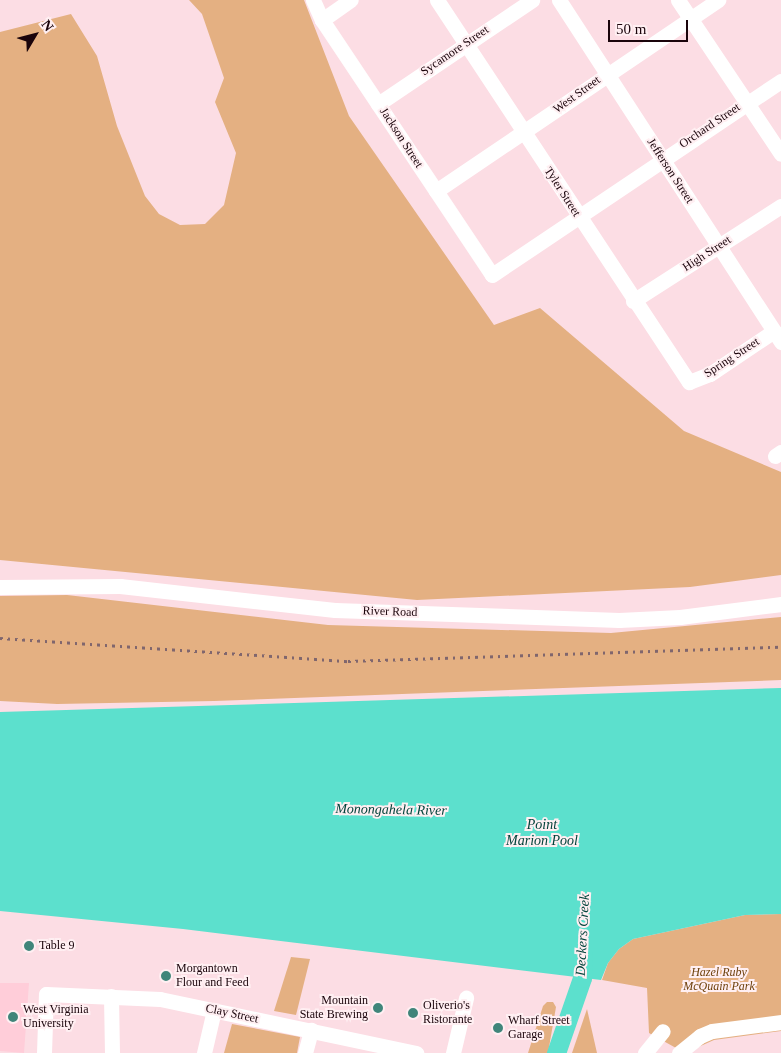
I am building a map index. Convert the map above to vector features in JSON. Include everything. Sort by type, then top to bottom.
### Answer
[{"type":"street","name":"Jackson Street","points":[[313,0],[322,20],[492,275]]},
{"type":"street","points":[[322,20],[351,0]]},
{"type":"street","name":"Tyler Street","points":[[437,0],[633,301],[689,382]]},
{"type":"street","name":"Sycamore Street","points":[[378,104],[532,0]]},
{"type":"street","name":"Jefferson Street","points":[[559,0],[778,336]]},
{"type":"street","points":[[678,0],[748,101],[781,154]]},
{"type":"street","name":"West Street","points":[[436,191],[523,134],[690,17],[718,0]]},
{"type":"street","name":"Orchard Street","points":[[492,275],[662,158],[781,80]]},
{"type":"street","name":"High Street","points":[[633,301],[781,206]]},
{"type":"street","name":"Spring Street","points":[[689,382],[710,374],[778,336]]},
{"type":"street","name":"River Road","points":[[0,587],[120,586],[335,610],[619,620],[680,617],[781,604]]},
{"type":"street","name":"Clay Street","points":[[44,1053],[46,994],[160,998],[416,1053]]},
{"type":"street","points":[[111,996],[112,1053]]},
{"type":"street","points":[[454,1053],[466,998]]},
{"type":"street","points":[[204,1053],[214,1010]]},
{"type":"street","points":[[679,1053],[700,1036],[712,1031],[781,1022]]},
{"type":"street","points":[[305,1053],[311,1030]]},
{"type":"street","points":[[645,1053],[663,1032]]},
{"type":"shaded area","name":"West Virginia University","points":[[0,983],[29,983],[24,1053],[0,1051]]},
{"type":"green space","points":[[189,0],[304,0],[349,116],[494,325],[540,308],[684,431],[781,472],[781,575],[690,587],[417,600],[0,560],[0,32],[71,14],[97,56],[117,126],[145,196],[159,214],[180,225],[205,224],[224,205],[236,153],[215,102],[224,78],[202,14]]},
{"type":"green space","points":[[67,595],[328,625],[611,633],[781,617],[781,680],[214,701],[57,704],[0,701],[0,596]]},
{"type":"green space","name":"Hazel Ruby McQuain Park","points":[[781,914],[781,1031],[714,1040],[685,1053],[649,1033],[647,988],[602,980],[608,963],[619,949],[633,939],[745,915]]},
{"type":"green space","points":[[291,957],[310,959],[296,1015],[274,1011]]},
{"type":"green space","points":[[547,1002],[553,1002],[556,1007],[548,1053],[528,1053],[543,1006]]},
{"type":"green space","points":[[587,1009],[597,1053],[572,1053]]},
{"type":"green space","points":[[232,1024],[300,1037],[297,1053],[224,1053]]},
{"type":"water","name":"Point Marion Pool","points":[[781,688],[781,914],[745,915],[633,939],[619,949],[608,963],[601,980],[183,929],[0,911],[0,712]]},
{"type":"waterway","name":"Deckers Creek","points":[[556,1053],[582,978],[583,954]]},
{"type":"railway","points":[[0,638],[348,661],[781,647]]},
{"type":"place","name":"Table 9","points":[[29,946]]},
{"type":"place","name":"Morgantown Flour and Feed","points":[[166,976]]},
{"type":"place","name":"Mountain State Brewing","points":[[378,1008]]},
{"type":"place","name":"Oliverio's Ristorante","points":[[413,1013]]},
{"type":"place","name":"West Virginia University","points":[[13,1017]]},
{"type":"place","name":"Wharf Street Garage","points":[[498,1028]]},
{"type":"water label","name":"Monongahela River","points":[[391,810]]}]
